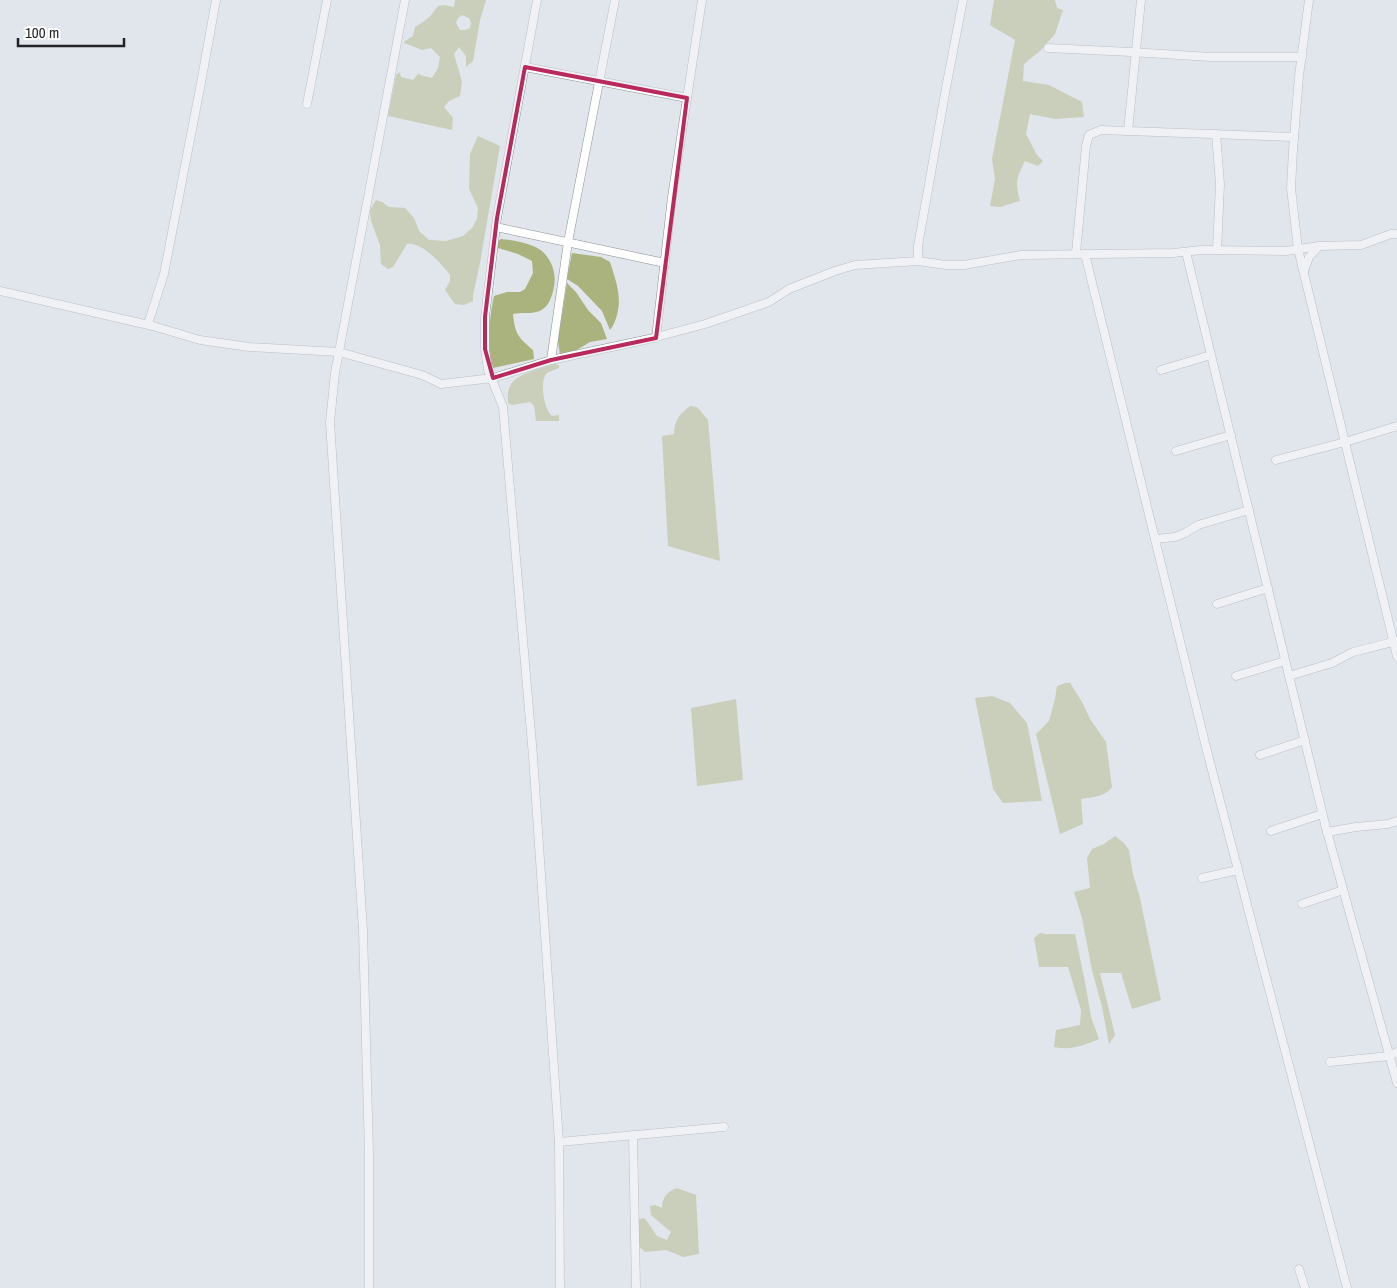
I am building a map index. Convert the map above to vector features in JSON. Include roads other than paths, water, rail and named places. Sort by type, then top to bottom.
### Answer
[{"type":"street","points":[[148,324],[164,274],[216,0]]},
{"type":"street","points":[[307,104],[327,0]]},
{"type":"street","points":[[369,1288],[369,1154],[363,930],[330,422],[335,373],[404,0]]},
{"type":"street","points":[[537,0],[496,226],[485,317],[485,349],[488,370],[504,407],[533,756],[559,1142],[560,1288]]},
{"type":"street","points":[[551,360],[568,242],[614,0]]},
{"type":"street","points":[[656,338],[672,196],[702,0]]},
{"type":"street","points":[[918,260],[918,246],[963,0]]},
{"type":"street","points":[[1128,131],[1141,0]]},
{"type":"street","points":[[1309,0],[1294,137],[1291,188],[1298,249],[1396,642],[1397,656]]},
{"type":"street","points":[[1048,48],[1211,57],[1302,57]]},
{"type":"street","points":[[525,67],[687,98]]},
{"type":"street","points":[[1294,137],[1101,130],[1089,135],[1086,146],[1081,254],[1155,539],[1207,751],[1347,1288]]},
{"type":"street","points":[[1216,134],[1220,184],[1217,250]]},
{"type":"street","points":[[496,226],[665,263]]},
{"type":"street","points":[[0,291],[148,324],[200,340],[249,347],[339,352],[422,375],[441,384],[493,378],[551,360],[656,338],[705,324],[769,302],[789,289],[855,265],[918,260],[946,265],[964,265],[1021,255],[1173,253],[1217,250],[1286,251],[1319,246],[1361,245],[1391,234],[1397,234]]},
{"type":"street","points":[[1304,273],[1309,257],[1319,246]]},
{"type":"street","points":[[1186,252],[1322,814],[1393,1054],[1397,1083]]},
{"type":"street","points":[[1161,370],[1211,354]]},
{"type":"street","points":[[1276,460],[1397,426]]},
{"type":"street","points":[[1176,451],[1231,435]]},
{"type":"street","points":[[1155,539],[1175,537],[1198,525],[1249,510]]},
{"type":"street","points":[[1217,604],[1268,588]]},
{"type":"street","points":[[1289,676],[1332,662],[1353,652],[1396,642]]},
{"type":"street","points":[[1236,676],[1286,661]]},
{"type":"street","points":[[1260,755],[1304,740]]},
{"type":"street","points":[[1271,831],[1322,814]]},
{"type":"street","points":[[1327,832],[1388,824],[1397,821]]},
{"type":"street","points":[[1202,878],[1238,870]]},
{"type":"street","points":[[1302,904],[1343,890]]},
{"type":"street","points":[[1330,1062],[1393,1054]]},
{"type":"street","points":[[559,1142],[724,1128]]},
{"type":"street","points":[[633,1135],[636,1288]]},
{"type":"street","points":[[1300,1269],[1305,1288]]}]
